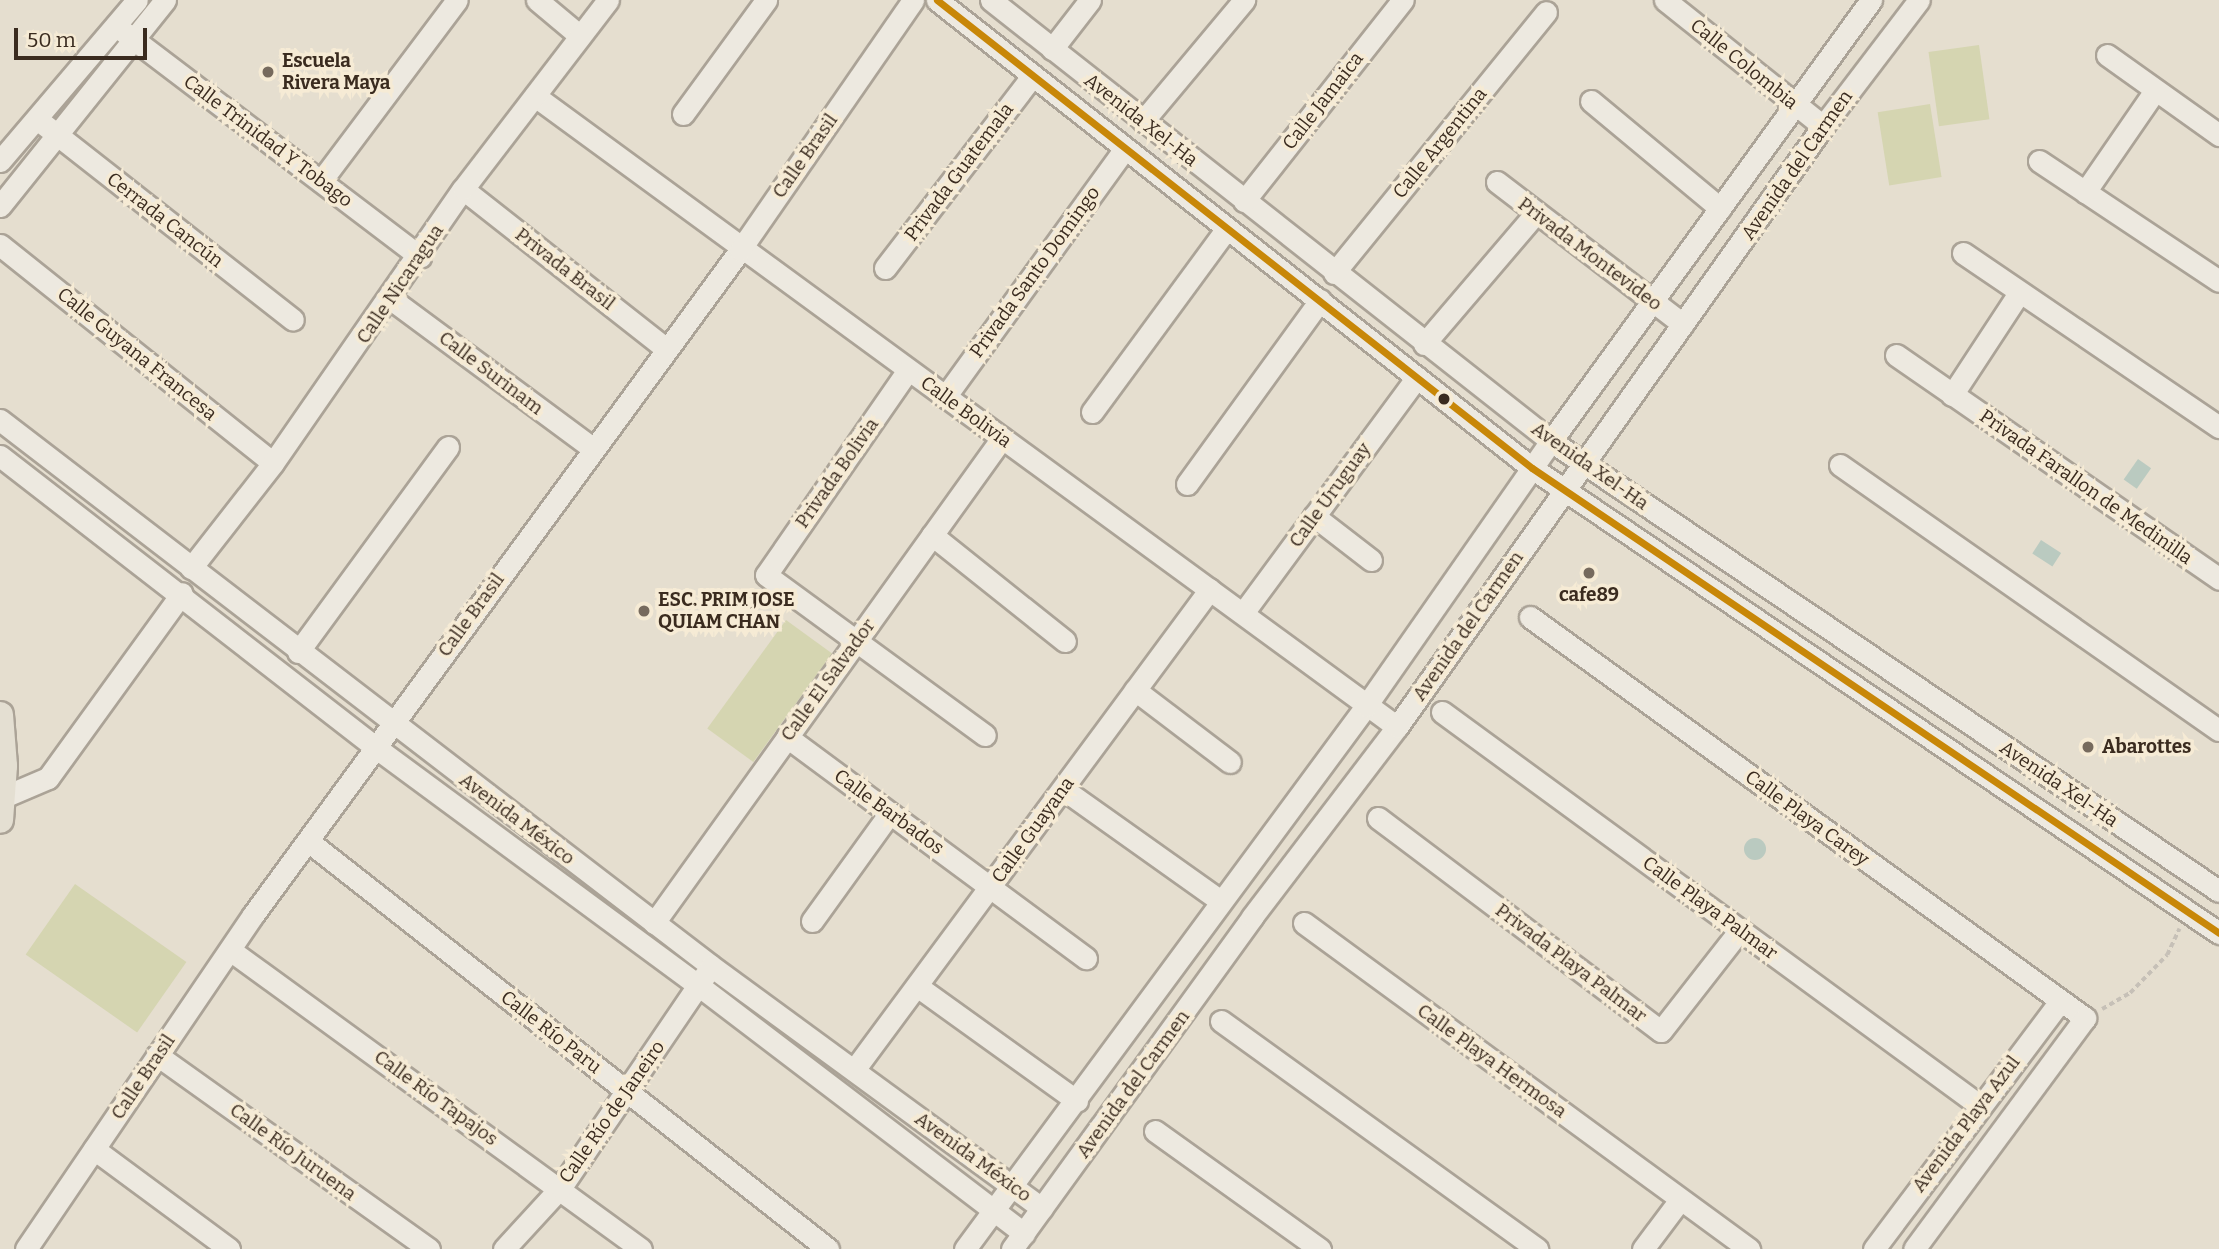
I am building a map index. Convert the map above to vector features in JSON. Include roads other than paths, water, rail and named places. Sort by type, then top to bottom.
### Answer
[{"type":"main road","points":[[0,715],[1,809]]},
{"type":"street","points":[[0,161],[137,0]]},
{"type":"street","points":[[0,205],[165,0]]},
{"type":"street","points":[[321,181],[457,0]]},
{"type":"street","points":[[537,0],[580,36]]},
{"type":"street","name":"Calle Nicaragua","points":[[191,568],[273,463],[391,299],[463,189],[608,0]]},
{"type":"street","points":[[683,114],[766,0]]},
{"type":"street","name":"Calle Brasil","points":[[28,1244],[307,841],[592,448],[740,250],[913,0]]},
{"type":"street","name":"Avenida Xel-Ha","points":[[937,0],[1532,468],[2219,933]]},
{"type":"street","name":"Avenida Xel-Ha","points":[[991,0],[1424,344],[1551,441],[2219,891]]},
{"type":"street","points":[[1052,49],[1090,0]]},
{"type":"street","points":[[1143,121],[1244,0]]},
{"type":"street","name":"Calle Jamaica","points":[[1244,201],[1403,0]]},
{"type":"street","name":"Calle Colombia","points":[[1665,0],[1823,127]]},
{"type":"street","name":"Avenida del Carmen","points":[[1018,1241],[1397,727],[1823,127],[1919,0]]},
{"type":"street","name":"Avenida del Carmen","points":[[965,1249],[1077,1101],[1219,900],[1366,706],[1551,441],[1653,303],[1793,105],[1861,3]]},
{"type":"street","name":"Calle Argentina","points":[[1334,273],[1546,12]]},
{"type":"street","name":"Calle Trinidad Y Tobago","points":[[116,26],[420,257]]},
{"type":"street","points":[[2107,55],[2154,92],[2219,135]]},
{"type":"street","name":"Privada Guatemala","points":[[885,268],[1033,75]]},
{"type":"street","points":[[2085,192],[2154,92]]},
{"type":"street","name":"Calle Bolivia","points":[[535,96],[740,250],[1397,727]]},
{"type":"street","points":[[1591,101],[1720,208]]},
{"type":"street","name":"Cerrada Cancún","points":[[37,119],[293,320]]},
{"type":"street","name":"Privada Santo Domingo","points":[[945,397],[1125,148]]},
{"type":"street","points":[[2039,161],[2219,281]]},
{"type":"street","name":"Privada Montevideo","points":[[1497,183],[1683,324]]},
{"type":"street","name":"Privada Brasil","points":[[463,189],[666,349]]},
{"type":"street","points":[[1424,344],[1535,214]]},
{"type":"street","points":[[1092,412],[1227,228]]},
{"type":"street","name":"Calle Guyana Francesa","points":[[0,245],[273,463]]},
{"type":"street","points":[[1963,253],[2219,427]]},
{"type":"street","points":[[1952,395],[2019,293]]},
{"type":"street","name":"Calle Surinam","points":[[391,299],[592,448]]},
{"type":"street","points":[[1187,484],[1320,300]]},
{"type":"street","name":"Privada Farallon de Medinilla","points":[[1896,355],[2219,579]]},
{"type":"street","name":"Privada Bolivia","points":[[857,640],[766,575],[908,370]]},
{"type":"street","name":"Calle Uruguay","points":[[1243,613],[1417,377]]},
{"type":"street","name":"Avenida México","points":[[0,420],[298,652],[654,923],[1042,1208]]},
{"type":"street","name":"Calle El Salvador","points":[[654,923],[1002,438]]},
{"type":"street","points":[[298,652],[448,447]]},
{"type":"street","name":"Avenida México","points":[[0,456],[182,593],[375,747],[698,985],[993,1211],[1018,1241]]},
{"type":"street","points":[[1840,465],[2219,730]]},
{"type":"street","points":[[1314,516],[1371,560]]},
{"type":"street","points":[[932,535],[1065,641]]},
{"type":"street","name":"Calle Guayana","points":[[854,1070],[1210,589]]},
{"type":"street","points":[[1,809],[48,778],[182,593]]},
{"type":"street","name":"Calle Playa Carey","points":[[1530,617],[2085,1018]]},
{"type":"street","points":[[857,640],[985,735]]},
{"type":"street","points":[[1135,690],[1230,762]]},
{"type":"street","name":"Calle Playa Palmar","points":[[1442,712],[1979,1105]]},
{"type":"street","name":"Calle Barbados","points":[[787,737],[1086,958]]},
{"type":"street","points":[[1063,789],[1219,900]]},
{"type":"street","points":[[812,921],[890,813]]},
{"type":"street","name":"Privada Playa Palmar","points":[[1378,818],[1661,1031],[1740,930]]},
{"type":"street","name":"Calle Río Paru","points":[[307,841],[628,1092],[819,1246]]},
{"type":"street","name":"Calle Playa Hermosa","points":[[1304,923],[1679,1201],[1749,1249]]},
{"type":"street","name":"Calle Río Tapajos","points":[[230,950],[561,1187],[641,1249]]},
{"type":"street","name":"Calle Río de Janeiro","points":[[504,1249],[561,1187],[711,966]]},
{"type":"street","points":[[917,986],[1077,1101]]},
{"type":"street","name":"Avenida Playa Azul","points":[[1874,1249],[1979,1105],[2060,1001]]},
{"type":"street","name":"Avenida Playa Azul","points":[[1914,1249],[2085,1018]]},
{"type":"street","points":[[1221,1021],[1537,1249]]},
{"type":"street","name":"Calle Río Juruena","points":[[157,1055],[429,1249]]},
{"type":"street","points":[[1155,1131],[1320,1249]]},
{"type":"street","points":[[94,1149],[229,1249]]},
{"type":"street","points":[[1643,1249],[1679,1201]]},
{"type":"place","name":"Escuela Rivera Maya","points":[[268,72]]},
{"type":"place","name":"cafe89","points":[[1589,573]]},
{"type":"place","name":"ESC. PRIM JOSE QUIAM CHAN","points":[[644,611]]},
{"type":"place","name":"Abarottes","points":[[2088,747]]}]
